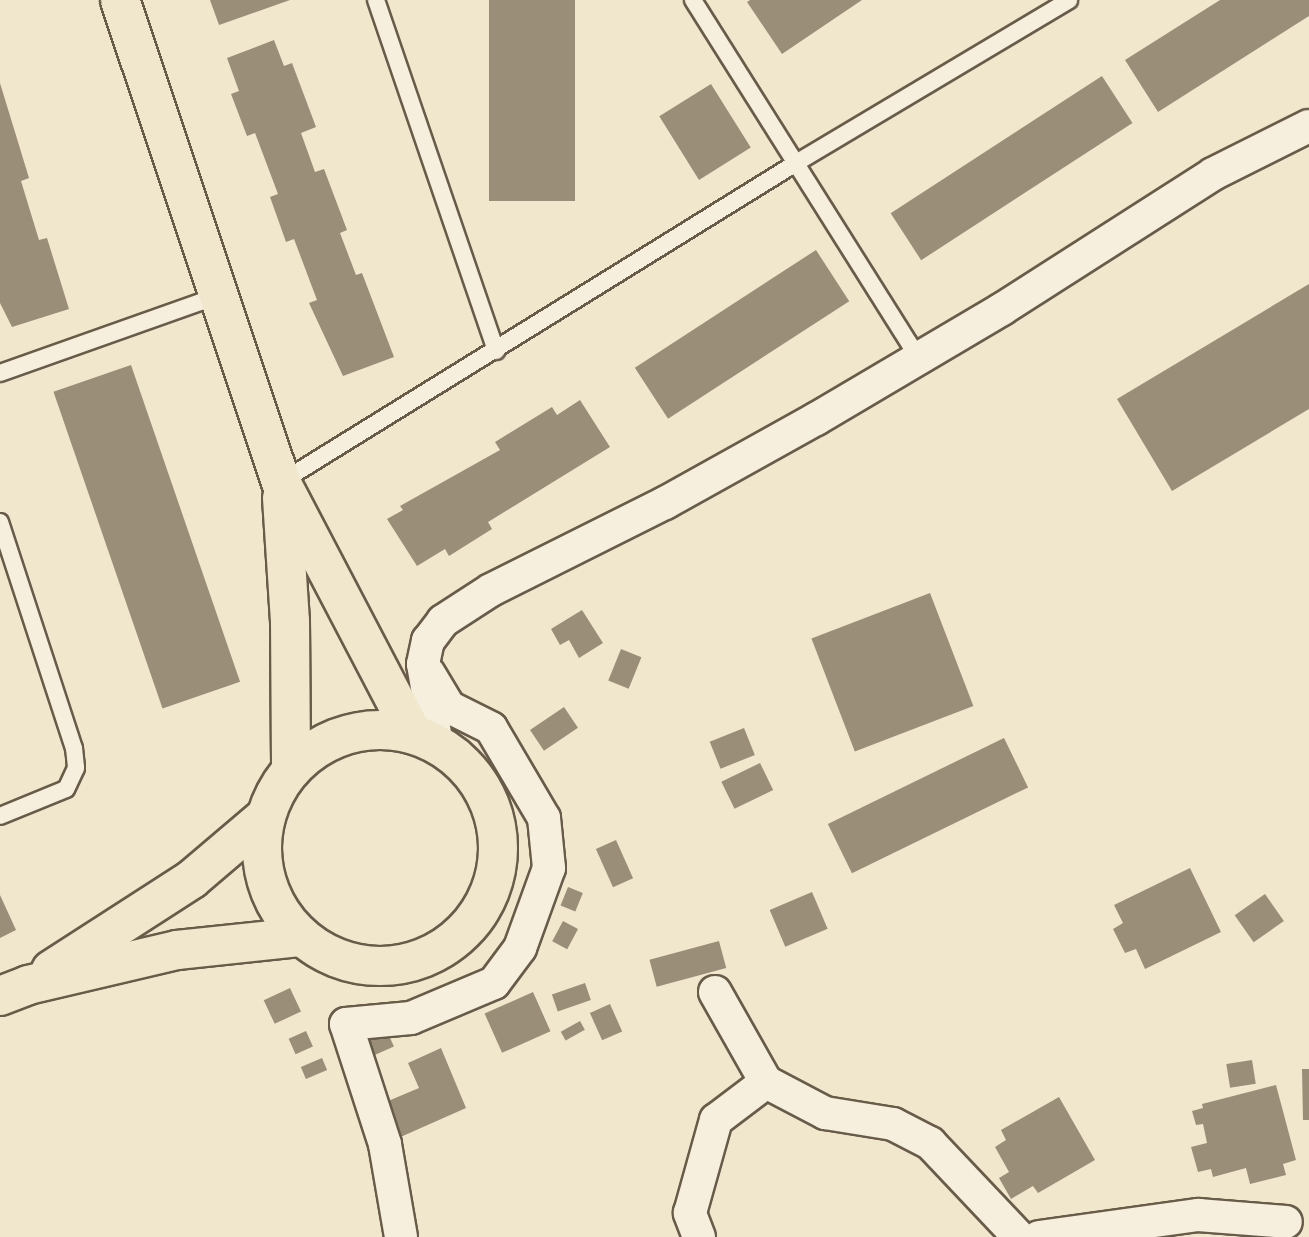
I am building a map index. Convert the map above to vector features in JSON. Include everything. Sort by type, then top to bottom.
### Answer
[{"type":"main road","points":[[120,0],[281,482],[425,740]]},
{"type":"main road","points":[[281,482],[290,621],[291,770]]},
{"type":"main road","points":[[386,730],[425,740],[477,780],[496,828],[494,881],[476,916],[448,944],[399,964],[346,962],[301,937],[283,917],[267,881],[261,842],[266,816],[291,770],[311,753],[347,736],[386,730]]},
{"type":"main road","points":[[14,990],[192,878],[266,816]]},
{"type":"main road","points":[[14,990],[215,944],[301,937]]},
{"type":"street","points":[[425,740],[424,664],[428,641],[443,621],[491,590],[665,503],[816,419],[917,356],[1002,309],[1213,174],[1309,126]]},
{"type":"street","points":[[401,1237],[386,1143],[346,1024],[411,1018],[494,983],[520,948],[549,869],[544,818],[491,728],[449,707],[424,664]]},
{"type":"street","points":[[715,992],[766,1082],[825,1113],[893,1124],[930,1143],[1019,1237]]},
{"type":"street","points":[[699,1237],[690,1213],[716,1119],[766,1082]]},
{"type":"street","points":[[1039,1237],[1198,1215],[1286,1222]]},
{"type":"lane","points":[[376,0],[496,351]]},
{"type":"lane","points":[[694,0],[917,356]]},
{"type":"lane","points":[[281,482],[796,163],[1069,0]]},
{"type":"lane","points":[[0,373],[217,296]]},
{"type":"lane","points":[[0,522],[74,748],[76,768],[66,789],[0,816]]},
{"type":"building","points":[[210,0],[290,0],[219,25]]},
{"type":"building","points":[[489,0],[575,0],[575,201],[489,201]]},
{"type":"building","points":[[862,0],[782,54],[747,2]]},
{"type":"building","points":[[1220,0],[1309,0],[1309,16],[1158,112],[1125,60]]},
{"type":"building","points":[[274,40],[284,66],[292,63],[316,127],[301,133],[315,172],[324,169],[347,230],[340,233],[356,275],[362,273],[394,357],[343,376],[309,303],[317,300],[294,239],[286,242],[270,197],[278,194],[255,133],[247,136],[231,94],[239,91],[227,58]]},
{"type":"building","points":[[1102,76],[1132,123],[921,260],[891,213]]},
{"type":"building","points":[[0,83],[29,178],[21,181],[39,240],[47,238],[69,309],[12,327],[0,303]]},
{"type":"building","points":[[711,84],[751,148],[699,180],[659,116]]},
{"type":"building","points":[[816,250],[849,301],[668,419],[635,368]]},
{"type":"building","points":[[1309,284],[1309,409],[1172,491],[1117,399]]},
{"type":"building","points":[[131,365],[240,682],[163,708],[53,392]]},
{"type":"building","points":[[580,400],[610,447],[488,522],[492,529],[449,556],[445,549],[417,566],[387,519],[403,510],[400,506],[500,450],[495,442],[552,407],[557,415]]},
{"type":"building","points":[[930,593],[973,706],[855,751],[811,639]]},
{"type":"building","points":[[582,610],[603,643],[579,658],[569,640],[560,645],[551,629]]},
{"type":"building","points":[[621,649],[641,657],[629,689],[608,681]]},
{"type":"building","points":[[564,707],[578,728],[544,751],[530,730]]},
{"type":"building","points":[[744,728],[755,755],[721,769],[710,742]]},
{"type":"building","points":[[1004,738],[1028,787],[852,873],[828,824]]},
{"type":"building","points":[[760,763],[773,790],[735,809],[721,782]]},
{"type":"building","points":[[616,840],[633,878],[613,887],[596,849]]},
{"type":"building","points":[[1190,868],[1221,932],[1145,969],[1136,949],[1125,953],[1113,929],[1123,923],[1114,905]]},
{"type":"building","points":[[568,887],[583,893],[575,912],[561,906]]},
{"type":"building","points":[[812,892],[828,929],[785,947],[770,910]]},
{"type":"building","points":[[1265,894],[1284,921],[1254,942],[1235,915]]},
{"type":"building","points":[[0,895],[16,930],[0,938]]},
{"type":"building","points":[[563,921],[578,929],[567,949],[552,941]]},
{"type":"building","points":[[719,941],[726,968],[657,987],[649,960]]},
{"type":"building","points":[[585,983],[591,1000],[558,1011],[552,994]]},
{"type":"building","points":[[290,988],[301,1012],[275,1024],[264,1000]]},
{"type":"building","points":[[533,992],[550,1031],[502,1053],[485,1014]]},
{"type":"building","points":[[610,1004],[622,1031],[602,1040],[590,1013]]},
{"type":"building","points":[[580,1021],[585,1030],[566,1040],[561,1032]]},
{"type":"building","points":[[306,1031],[313,1047],[296,1054],[289,1039]]},
{"type":"building","points":[[387,1031],[394,1047],[375,1055],[368,1040]]},
{"type":"building","points":[[441,1048],[466,1108],[396,1139],[381,1104],[419,1088],[408,1063]]},
{"type":"building","points":[[322,1058],[327,1070],[306,1079],[301,1067]]},
{"type":"building","points":[[1252,1060],[1256,1084],[1230,1088],[1226,1064]]},
{"type":"building","points":[[1302,1069],[1309,1069],[1309,1120],[1303,1120]]},
{"type":"building","points":[[1276,1085],[1296,1160],[1283,1164],[1286,1175],[1250,1184],[1246,1168],[1213,1177],[1211,1169],[1198,1172],[1191,1147],[1207,1143],[1203,1124],[1196,1125],[1192,1111],[1203,1108],[1202,1104]]},
{"type":"building","points":[[1059,1097],[1095,1160],[1038,1193],[1033,1186],[1011,1199],[999,1178],[1009,1172],[995,1147],[1006,1140],[1001,1130]]}]
